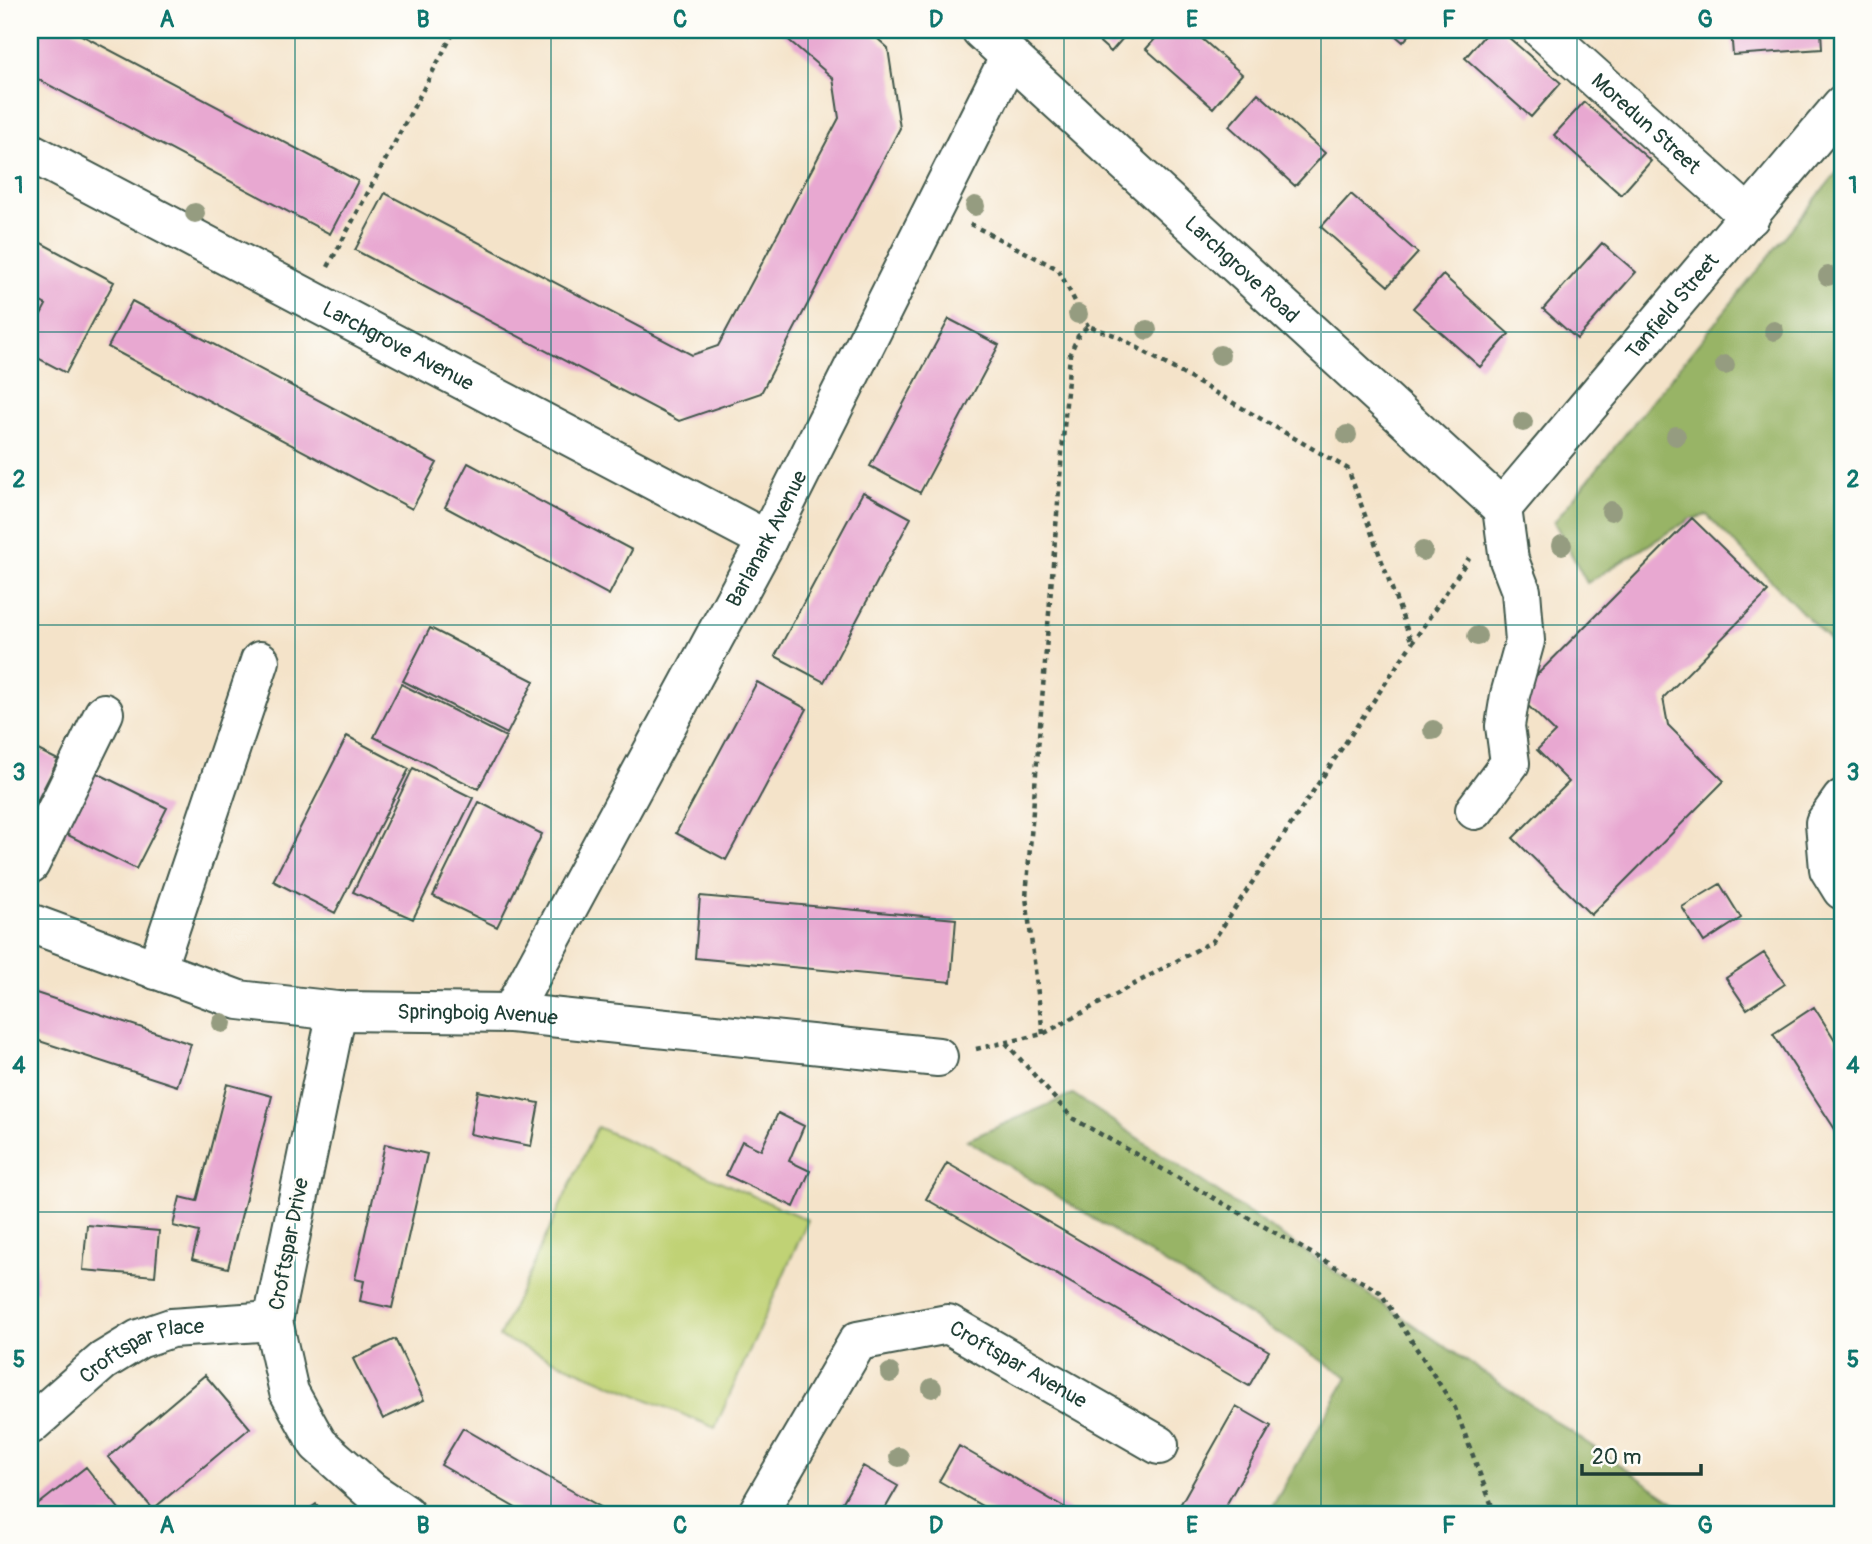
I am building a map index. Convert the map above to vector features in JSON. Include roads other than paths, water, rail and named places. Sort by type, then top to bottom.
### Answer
[{"type":"street","name":"Larchgrove Road","points":[[981,30],[1502,508]]},
{"type":"street","name":"Moredun Street","points":[[1542,30],[1750,217]]},
{"type":"street","name":"Barlanark Avenue","points":[[510,1013],[767,540],[1010,57]]},
{"type":"street","name":"Tanfield Street","points":[[1502,508],[1842,105]]},
{"type":"street","name":"Larchgrove Avenue","points":[[30,152],[767,540]]},
{"type":"street","points":[[1475,810],[1510,763],[1505,726],[1510,695],[1525,641],[1521,591],[1509,560],[1502,508]]},
{"type":"street","points":[[156,970],[260,662]]},
{"type":"street","points":[[30,864],[104,713]]},
{"type":"street","points":[[1842,799],[1825,823],[1829,869],[1842,890]]},
{"type":"street","name":"Springboig Avenue","points":[[30,923],[239,1000],[337,1011],[510,1013],[938,1057]]},
{"type":"street","name":"Croftspar Drive","points":[[337,1011],[273,1321],[289,1392],[318,1444],[371,1491],[405,1514]]},
{"type":"street","name":"Croftspar Place","points":[[30,1425],[103,1362],[139,1339],[171,1328],[273,1321]]},
{"type":"street","name":"Croftspar Avenue","points":[[757,1514],[858,1341],[948,1324],[1159,1445]]}]
